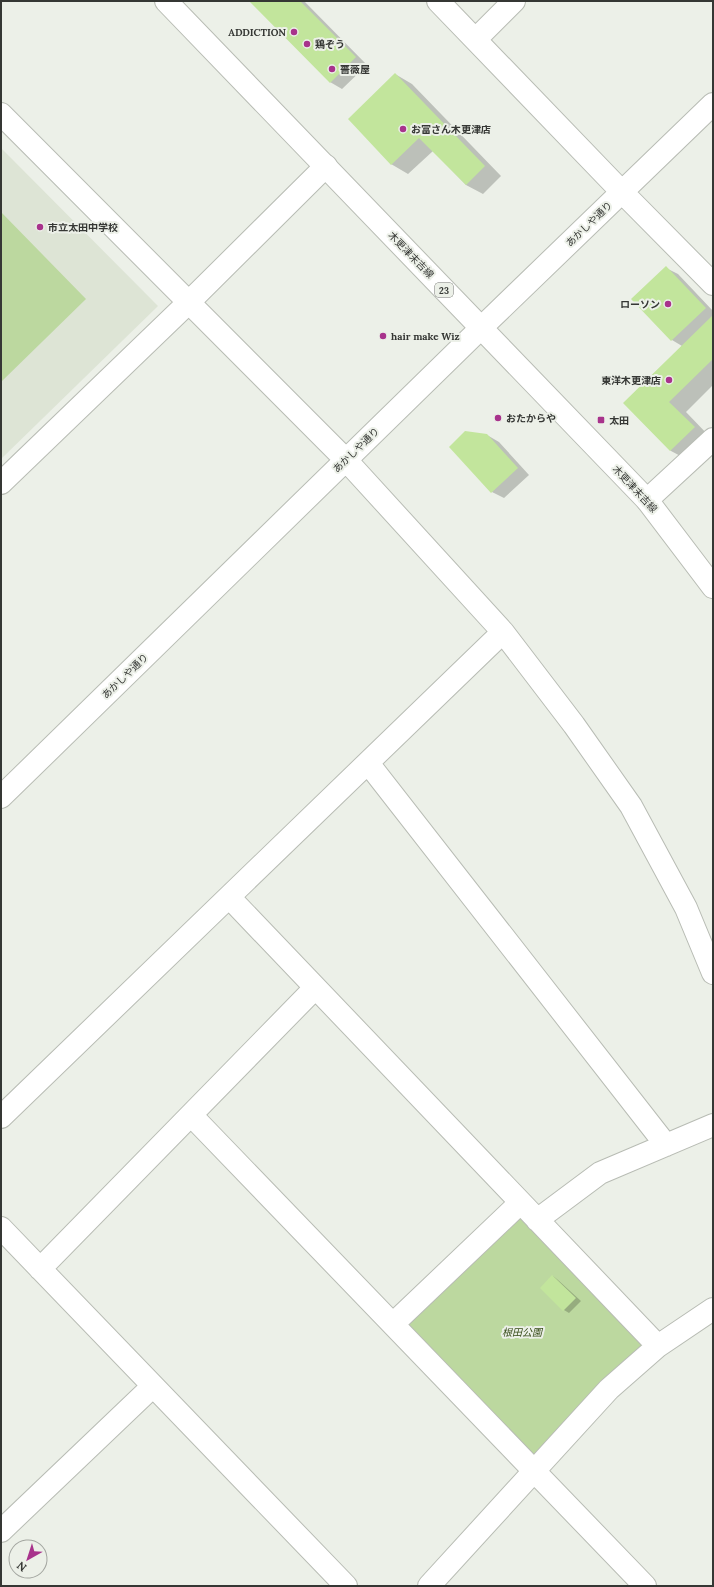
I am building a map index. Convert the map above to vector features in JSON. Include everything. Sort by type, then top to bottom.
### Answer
[{"type":"street","name":"木更津末吉線","points":[[166,1],[647,500],[713,587]]},
{"type":"street","points":[[438,1],[713,284]]},
{"type":"street","points":[[476,39],[514,1]]},
{"type":"street","name":"あかしや通り","points":[[1,797],[481,328],[713,104]]},
{"type":"street","points":[[1,114],[346,460],[503,632],[574,725],[631,806],[686,908],[713,973]]},
{"type":"street","points":[[1,483],[188,303],[326,166]]},
{"type":"street","points":[[647,500],[713,439]]},
{"type":"street","points":[[1,1117],[503,632]]},
{"type":"street","points":[[368,763],[666,1145]]},
{"type":"street","points":[[229,897],[658,1346]]},
{"type":"street","points":[[40,1269],[315,988]]},
{"type":"street","points":[[191,1115],[645,1586]]},
{"type":"street","points":[[537,1220],[600,1173],[713,1125]]},
{"type":"street","points":[[392,1324],[520,1202]]},
{"type":"street","points":[[1,1228],[346,1586]]},
{"type":"street","points":[[429,1586],[609,1389],[658,1346],[713,1309]]},
{"type":"street","points":[[1,1531],[153,1386]]},
{"type":"shaded area","name":"市立太田中学校","points":[[1,148],[158,306],[1,459]]},
{"type":"green space","points":[[1,212],[86,299],[1,382]]},
{"type":"green space","name":"根田公園","points":[[520,1210],[649,1345],[534,1464],[403,1325]]},
{"type":"building","points":[[249,1],[300,1],[356,57],[330,83]]},
{"type":"building","name":"お富さん木更津店","points":[[395,73],[485,166],[466,185],[419,138],[391,165],[348,119]]},
{"type":"building","name":"ローソン","points":[[666,266],[706,308],[671,341],[631,299]]},
{"type":"building","name":"東洋木更津店","points":[[713,315],[713,359],[669,402],[695,427],[670,451],[623,403]]},
{"type":"building","points":[[465,431],[487,434],[518,468],[491,493],[449,447]]},
{"type":"building","points":[[552,1275],[576,1298],[563,1311],[540,1288]]},
{"type":"place","name":"ADDICTION","points":[[294,32]]},
{"type":"place","name":"鶏ぞう","points":[[307,44]]},
{"type":"place","name":"薔薇屋","points":[[332,69]]},
{"type":"place","name":"お富さん木更津店","points":[[403,129]]},
{"type":"place","name":"市立太田中学校","points":[[40,227]]},
{"type":"place","name":"ローソン","points":[[668,304]]},
{"type":"place","name":"hair make Wiz","points":[[383,336]]},
{"type":"place","name":"東洋木更津店","points":[[669,380]]},
{"type":"place","name":"おたからや","points":[[498,418]]},
{"type":"place","name":"太田","points":[[601,420]]}]
